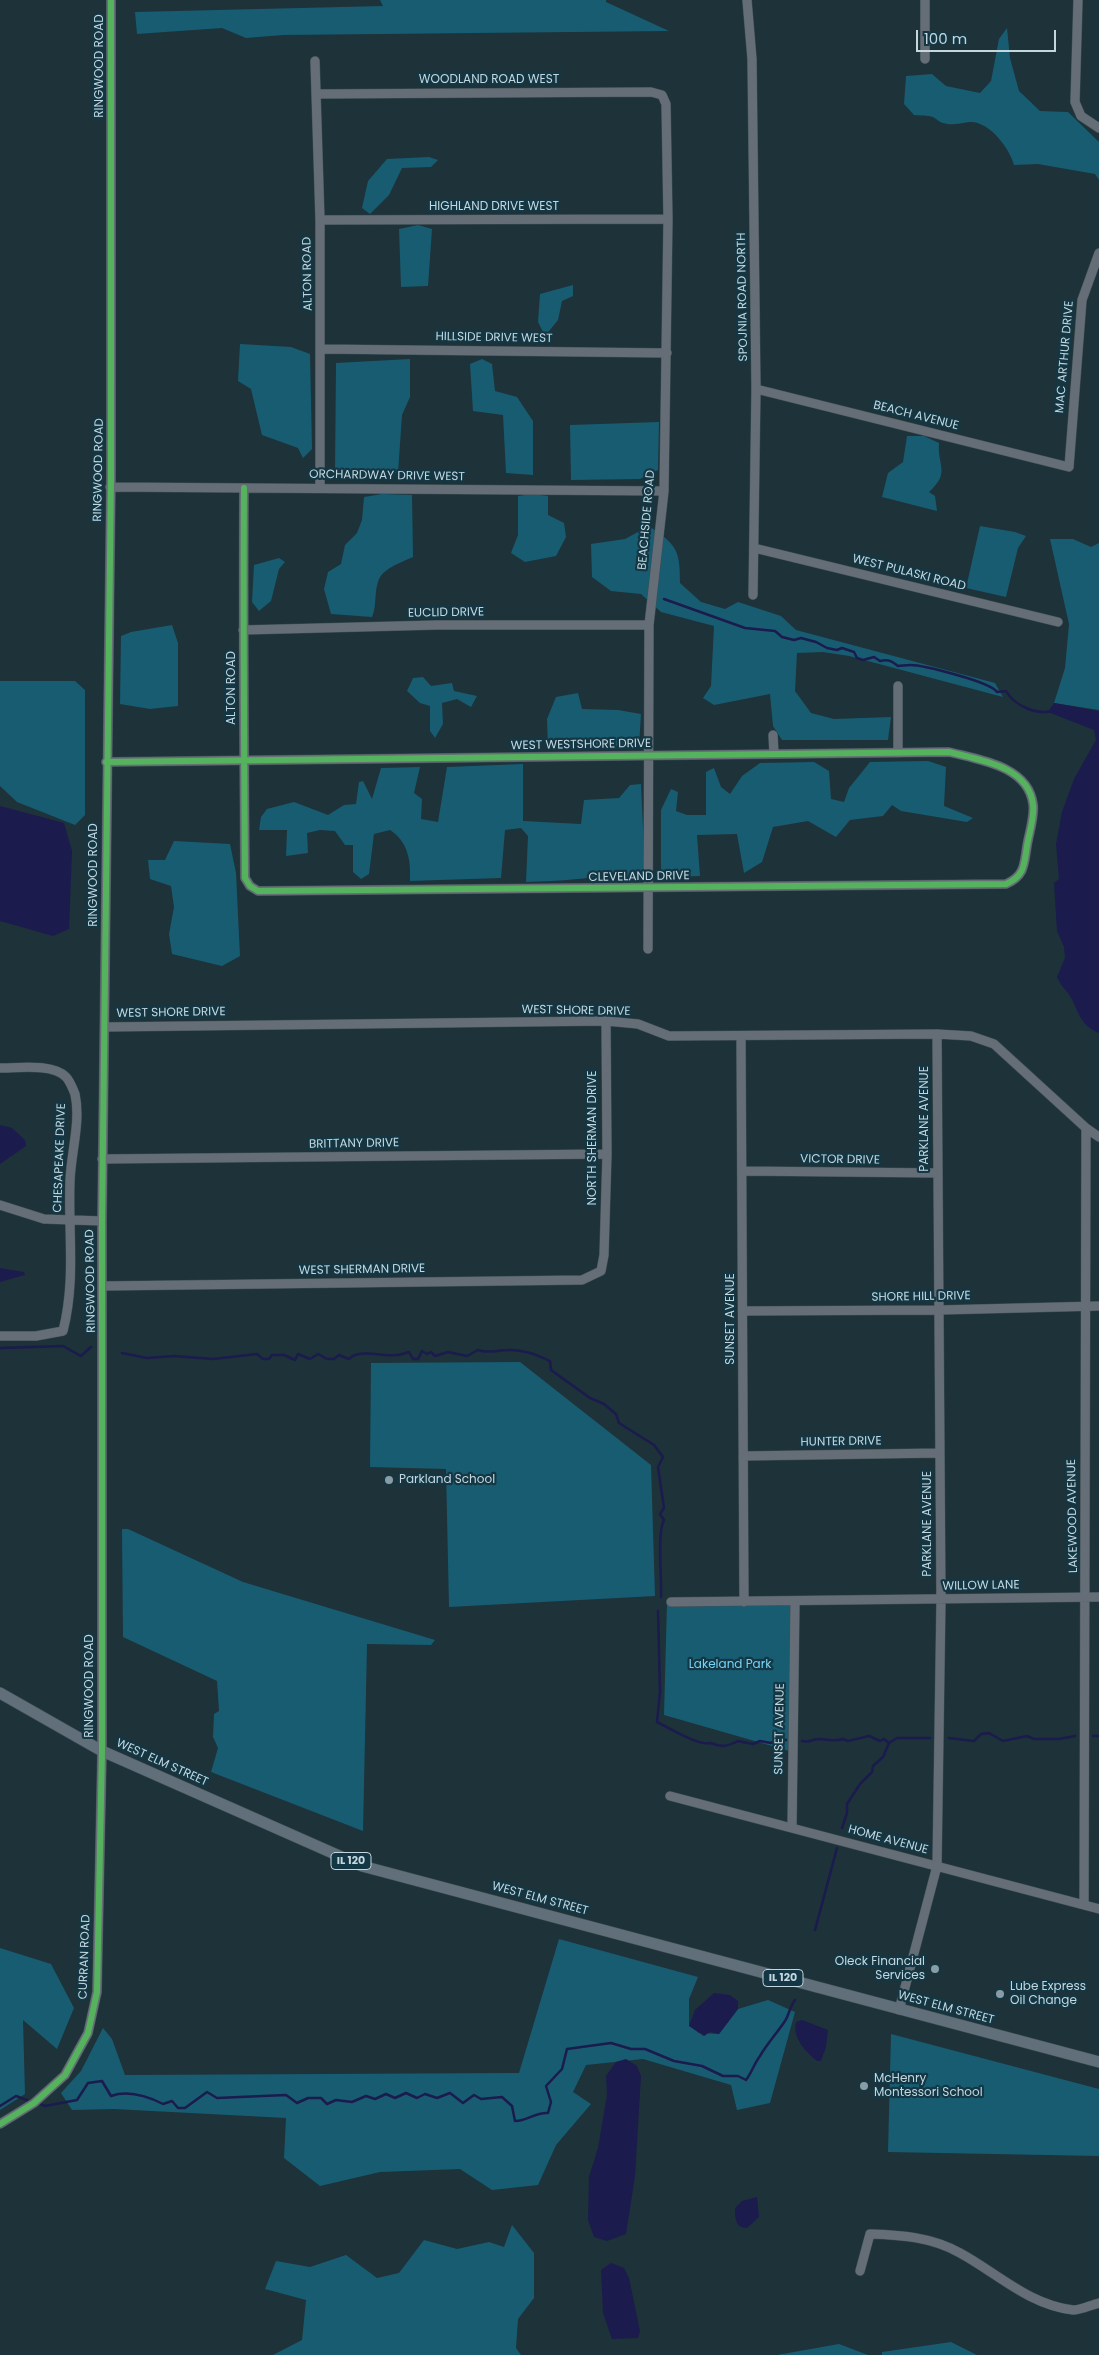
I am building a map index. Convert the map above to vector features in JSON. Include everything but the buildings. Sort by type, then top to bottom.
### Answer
[{"type":"main road","name":"WEST ELM STREET","points":[[0,1693],[102,1751],[362,1866],[1099,2062]]},
{"type":"street","name":"RINGWOOD ROAD","points":[[102,1751],[102,1159],[110,487],[111,0]]},
{"type":"street","name":"SPOJNIA ROAD NORTH","points":[[747,0],[752,59],[756,389],[753,595]]},
{"type":"street","points":[[925,59],[926,0]]},
{"type":"street","points":[[1078,0],[1075,102],[1081,116],[1099,128]]},
{"type":"street","name":"ALTON ROAD","points":[[315,61],[320,220],[320,488]]},
{"type":"street","name":"WOODLAND ROAD WEST","points":[[316,94],[651,92],[662,94]]},
{"type":"street","name":"BEACHSIDE ROAD","points":[[648,949],[649,625],[664,491],[667,353],[668,219],[666,104],[662,94]]},
{"type":"street","name":"HIGHLAND DRIVE WEST","points":[[320,220],[668,219]]},
{"type":"street","name":"MAC ARTHUR DRIVE","points":[[1069,467],[1082,300],[1099,253]]},
{"type":"street","name":"HILLSIDE DRIVE WEST","points":[[321,349],[667,353]]},
{"type":"street","name":"BEACH AVENUE","points":[[756,389],[1069,467]]},
{"type":"street","name":"ORCHARDWAY DRIVE WEST","points":[[110,487],[664,491]]},
{"type":"street","name":"ALTON ROAD","points":[[244,488],[245,878],[250,886]]},
{"type":"street","name":"WEST PULASKI ROAD","points":[[754,548],[1058,622]]},
{"type":"street","name":"EUCLID DRIVE","points":[[243,630],[436,625],[649,625]]},
{"type":"street","points":[[898,686],[898,753]]},
{"type":"street","points":[[773,735],[774,754]]},
{"type":"street","name":"WEST WESTSHORE DRIVE","points":[[106,762],[950,752],[997,765],[1014,775],[1029,788],[1034,806],[1023,869]]},
{"type":"street","name":"CLEVELAND DRIVE","points":[[250,886],[258,891],[278,892],[1006,884],[1016,879],[1023,869]]},
{"type":"street","name":"WEST SHORE DRIVE","points":[[104,1027],[606,1021],[638,1024],[669,1036],[937,1034],[971,1036],[994,1044],[1086,1128],[1099,1137]]},
{"type":"street","name":"NORTH SHERMAN DRIVE","points":[[604,1255],[607,1154],[606,1021]]},
{"type":"street","name":"PARKLANE AVENUE","points":[[900,2010],[938,1866],[940,1310],[937,1034]]},
{"type":"street","name":"SUNSET AVENUE","points":[[741,1036],[744,1311],[744,1602]]},
{"type":"street","name":"CHESAPEAKE DRIVE","points":[[0,1068],[47,1068],[66,1076],[74,1093],[76,1132],[70,1179],[72,1277],[70,1306],[63,1332],[36,1336],[0,1336]]},
{"type":"street","name":"LAKEWOOD AVENUE","points":[[1084,1904],[1086,1598],[1083,1306],[1086,1128]]},
{"type":"street","name":"BRITTANY DRIVE","points":[[102,1159],[607,1154]]},
{"type":"street","name":"VICTOR DRIVE","points":[[742,1171],[938,1173]]},
{"type":"street","name":"CHESAPEAKE DRIVE","points":[[0,1205],[44,1219],[102,1221]]},
{"type":"street","name":"WEST SHERMAN DRIVE","points":[[103,1286],[582,1280],[601,1271],[604,1255]]},
{"type":"street","name":"SHORE HILL DRIVE","points":[[744,1311],[940,1310],[1099,1306]]},
{"type":"street","name":"HUNTER DRIVE","points":[[743,1456],[940,1453]]},
{"type":"street","name":"WILLOW LANE","points":[[670,1602],[1099,1597]]},
{"type":"street","name":"SUNSET AVENUE","points":[[792,1827],[795,1601]]},
{"type":"street","name":"CURRAN ROAD","points":[[0,2124],[34,2103],[65,2075],[88,2033],[97,1992],[102,1751]]},
{"type":"street","name":"HOME AVENUE","points":[[670,1796],[1099,1909]]},
{"type":"street","points":[[860,2272],[870,2234],[917,2237],[960,2253],[1006,2283],[1038,2300],[1074,2310],[1099,2303]]},
{"type":"green space","points":[[380,0],[606,0],[606,2],[669,31],[283,35],[246,38],[222,28],[137,34],[135,12],[383,6]]},
{"type":"green space","points":[[1007,28],[1010,58],[1019,91],[1040,111],[1068,112],[1099,142],[1099,180],[1095,174],[1038,164],[1014,165],[1008,151],[998,137],[984,126],[969,122],[943,123],[931,116],[914,115],[904,104],[906,76],[932,74],[946,86],[980,93],[991,81],[999,39]]},
{"type":"green space","points":[[429,157],[438,160],[431,167],[402,168],[389,195],[370,214],[362,208],[368,181],[387,159]]},
{"type":"green space","points":[[418,225],[432,229],[428,286],[401,287],[399,229]]},
{"type":"green space","points":[[573,285],[573,296],[562,301],[558,320],[545,336],[538,322],[540,294]]},
{"type":"green space","points":[[240,344],[291,347],[310,354],[312,449],[303,458],[298,448],[262,435],[251,389],[238,381]]},
{"type":"green space","points":[[410,359],[410,397],[402,415],[398,473],[335,472],[336,363]]},
{"type":"green space","points":[[482,359],[492,364],[495,391],[517,397],[533,421],[533,475],[506,473],[503,415],[473,411],[470,364]]},
{"type":"green space","points":[[659,422],[658,470],[640,479],[571,480],[570,425]]},
{"type":"green space","points":[[907,436],[924,436],[939,443],[940,479],[929,492],[935,496],[937,511],[882,497],[888,473],[903,462]]},
{"type":"green space","points":[[382,494],[412,495],[413,557],[393,566],[380,577],[372,617],[331,614],[324,589],[328,572],[341,564],[345,545],[357,533],[362,520],[364,497]]},
{"type":"green space","points":[[532,494],[548,496],[548,515],[564,523],[566,537],[556,556],[525,562],[511,553],[518,535],[518,496]]},
{"type":"green space","points":[[649,526],[666,538],[675,549],[678,555],[680,583],[701,602],[725,609],[738,602],[781,616],[796,630],[995,683],[1003,697],[849,656],[823,652],[797,653],[795,691],[811,713],[834,719],[891,717],[888,740],[782,740],[773,726],[770,694],[714,705],[703,698],[711,686],[714,626],[661,612],[641,594],[611,591],[592,577],[591,544],[625,539]]},
{"type":"green space","points":[[980,526],[1015,532],[1026,536],[1018,548],[1006,597],[966,588]]},
{"type":"green space","points":[[1050,539],[1073,539],[1091,547],[1099,543],[1099,710],[1054,703],[1065,668],[1069,624]]},
{"type":"green space","points":[[279,558],[285,562],[279,569],[271,601],[259,611],[252,602],[254,565]]},
{"type":"green space","points":[[172,625],[178,643],[178,706],[150,709],[120,704],[121,636],[131,632]]},
{"type":"green space","points":[[423,677],[431,686],[452,683],[454,691],[477,696],[471,707],[457,699],[442,703],[443,724],[435,738],[430,731],[430,706],[420,703],[407,691],[413,678]]},
{"type":"green space","points":[[0,681],[75,681],[85,690],[85,815],[75,825],[17,802],[0,786]]},
{"type":"green space","points":[[578,693],[582,709],[618,710],[641,714],[639,746],[548,746],[547,719],[556,697]]},
{"type":"green space","points":[[928,761],[946,767],[944,806],[973,818],[967,822],[901,811],[892,805],[883,816],[850,820],[836,837],[808,821],[773,827],[762,862],[744,873],[737,834],[697,835],[700,876],[661,877],[661,810],[671,789],[678,792],[676,811],[687,815],[706,815],[706,772],[714,768],[721,787],[730,794],[742,776],[760,763],[814,762],[829,771],[831,799],[844,802],[849,788],[870,762]]},
{"type":"green space","points":[[523,764],[523,821],[581,824],[584,800],[619,798],[630,785],[641,784],[645,871],[641,879],[629,881],[623,877],[610,874],[571,880],[526,882],[528,836],[521,828],[505,830],[501,878],[410,881],[409,859],[405,846],[390,830],[374,834],[369,874],[361,879],[353,872],[353,845],[345,845],[335,831],[320,830],[307,833],[308,853],[286,856],[287,830],[259,830],[261,817],[267,809],[294,802],[328,815],[344,805],[356,804],[359,782],[363,781],[372,799],[381,768],[420,767],[414,793],[422,799],[421,819],[438,822],[447,767]]},
{"type":"green space","points":[[174,841],[230,844],[236,873],[240,956],[222,966],[172,954],[169,934],[174,907],[171,886],[150,879],[148,860],[165,860]]},
{"type":"green space","points":[[520,1362],[651,1465],[655,1596],[449,1607],[446,1469],[370,1467],[371,1363]]},
{"type":"green space","points":[[122,1529],[128,1529],[243,1582],[435,1640],[431,1645],[367,1644],[363,1831],[211,1772],[218,1748],[213,1737],[214,1714],[219,1711],[217,1681],[123,1637]]},
{"type":"green space","name":"Lakeland Park","points":[[795,1601],[793,1752],[664,1715],[667,1602]]},
{"type":"green space","points":[[559,1939],[698,1977],[689,1999],[689,2025],[699,2033],[719,2034],[738,2009],[768,2000],[795,2012],[770,2103],[737,2110],[731,2085],[643,2059],[586,2065],[573,2092],[591,2104],[556,2145],[538,2185],[492,2190],[460,2169],[380,2172],[320,2186],[284,2158],[286,2118],[114,2109],[72,2110],[61,2093],[81,2071],[103,2028],[112,2039],[125,2075],[519,2073]]},
{"type":"green space","points":[[0,1948],[51,1964],[74,2008],[57,2049],[23,2020],[25,2094],[0,2110]]},
{"type":"green space","points":[[891,2034],[1099,2089],[1099,2156],[888,2152]]},
{"type":"green space","points":[[512,2225],[534,2253],[534,2298],[518,2319],[516,2348],[521,2355],[273,2355],[302,2340],[306,2300],[265,2289],[276,2261],[310,2267],[346,2255],[377,2278],[399,2273],[424,2240],[457,2249],[489,2242],[504,2247]]},
{"type":"green space","points":[[951,2342],[977,2355],[882,2355],[882,2352]]},
{"type":"green space","points":[[839,2344],[868,2355],[777,2355]]},
{"type":"shaded area","points":[[1054,703],[1099,711],[1099,1033],[1086,1025],[1082,1020],[1072,999],[1057,977],[1065,958],[1064,947],[1057,931],[1054,883],[1059,879],[1056,844],[1062,812],[1074,779],[1096,740],[1094,730],[1048,712]]},
{"type":"shaded area","points":[[0,806],[64,823],[72,851],[69,929],[53,936],[0,921]]},
{"type":"shaded area","points":[[0,1125],[12,1128],[25,1140],[26,1146],[0,1164]]},
{"type":"shaded area","points":[[0,1268],[24,1272],[25,1275],[0,1282]]},
{"type":"shaded area","points":[[714,1993],[730,1995],[738,2001],[738,2009],[719,2034],[710,2032],[704,2036],[689,2026],[695,2010]]},
{"type":"shaded area","points":[[802,2020],[828,2030],[826,2047],[821,2061],[817,2061],[798,2039],[795,2028],[796,2022]]},
{"type":"shaded area","points":[[626,2059],[637,2066],[641,2076],[635,2176],[626,2234],[607,2241],[594,2237],[588,2220],[589,2177],[598,2148],[607,2095],[606,2076],[616,2062]]},
{"type":"shaded area","points":[[757,2197],[759,2217],[747,2228],[743,2228],[738,2224],[735,2208],[742,2201]]},
{"type":"shaded area","points":[[611,2263],[624,2268],[629,2278],[640,2331],[638,2338],[612,2339],[603,2313],[601,2270]]},
{"type":"waterway","points":[[664,599],[745,628],[775,631],[782,637],[794,640],[801,638],[837,650],[842,648],[854,652],[857,658],[863,660],[874,657],[880,661],[890,661],[898,666],[917,666],[956,675],[983,684],[997,692],[1006,691],[1014,701],[1026,708],[1039,712],[1052,711]]},
{"type":"waterway","points":[[0,1348],[63,1346],[81,1356],[91,1347]]},
{"type":"waterway","points":[[122,1353],[147,1358],[174,1356],[213,1359],[257,1354],[263,1359],[269,1359],[272,1355],[284,1355],[295,1360],[298,1354],[310,1359],[318,1354],[327,1359],[334,1359],[339,1355],[349,1359],[365,1353],[400,1355],[409,1352],[413,1359],[418,1359],[422,1351],[427,1354],[431,1352],[435,1356],[448,1352],[467,1356],[478,1350],[490,1352],[519,1350],[550,1361],[551,1370],[590,1398],[604,1404],[616,1414],[619,1423],[654,1445],[663,1457],[658,1467],[664,1508],[660,1514],[664,1520],[660,1545],[661,1597]]},
{"type":"waterway","points":[[658,1611],[660,1692],[657,1722],[699,1742],[718,1746],[738,1741],[753,1744],[760,1741],[771,1743],[777,1739],[786,1740]]},
{"type":"waterway","points":[[949,1738],[974,1741],[981,1734],[989,1733],[1003,1741],[1027,1736],[1034,1739],[1059,1739],[1075,1736]]},
{"type":"waterway","points":[[802,1741],[808,1742],[818,1739],[843,1739],[848,1741],[869,1736],[880,1741],[884,1739],[889,1743]]},
{"type":"waterway","points":[[1093,1736],[1099,1736]]},
{"type":"waterway","points":[[842,1828],[847,1813],[847,1804],[860,1784],[872,1772],[873,1766],[883,1757],[889,1743],[897,1738],[930,1738]]},
{"type":"waterway","points":[[815,1930],[837,1848]]},
{"type":"waterway","points":[[38,2103],[45,2106],[77,2100],[88,2083],[102,2081],[111,2096],[131,2094],[163,2104],[172,2101],[178,2108],[185,2108],[207,2092],[217,2098],[286,2095],[297,2103],[308,2098],[321,2098],[327,2104],[336,2100],[352,2102],[366,2096],[375,2099],[386,2094],[395,2098],[406,2093],[417,2098],[425,2094],[437,2098],[450,2093],[463,2103],[474,2095],[481,2099],[502,2097],[512,2106],[515,2121],[520,2121],[539,2114],[548,2113],[551,2102],[546,2086],[562,2069],[567,2049],[611,2043],[631,2049],[645,2049],[674,2061],[702,2066],[723,2076],[738,2076],[746,2080],[756,2062],[785,2021],[795,2000]]},
{"type":"waterway","points":[[0,2106],[16,2096],[32,2102]]},
{"type":"cycle path","points":[[0,2124],[34,2103],[65,2075],[88,2033],[97,1992],[102,1751],[102,1221],[111,475],[111,0]]},
{"type":"cycle path","points":[[106,762],[949,752],[1001,767],[1022,781],[1029,791],[1033,804],[1033,814],[1023,869],[1017,877],[1006,884],[258,891],[250,886],[245,878],[244,780],[244,732],[244,488]]},
{"type":"place","name":"Parkland School","points":[[389,1480]]},
{"type":"place","name":"Oleck Financial Services","points":[[935,1969]]},
{"type":"place","name":"Lube Express Oil Change","points":[[1000,1994]]},
{"type":"place","name":"McHenry Montessori School","points":[[864,2086]]}]
